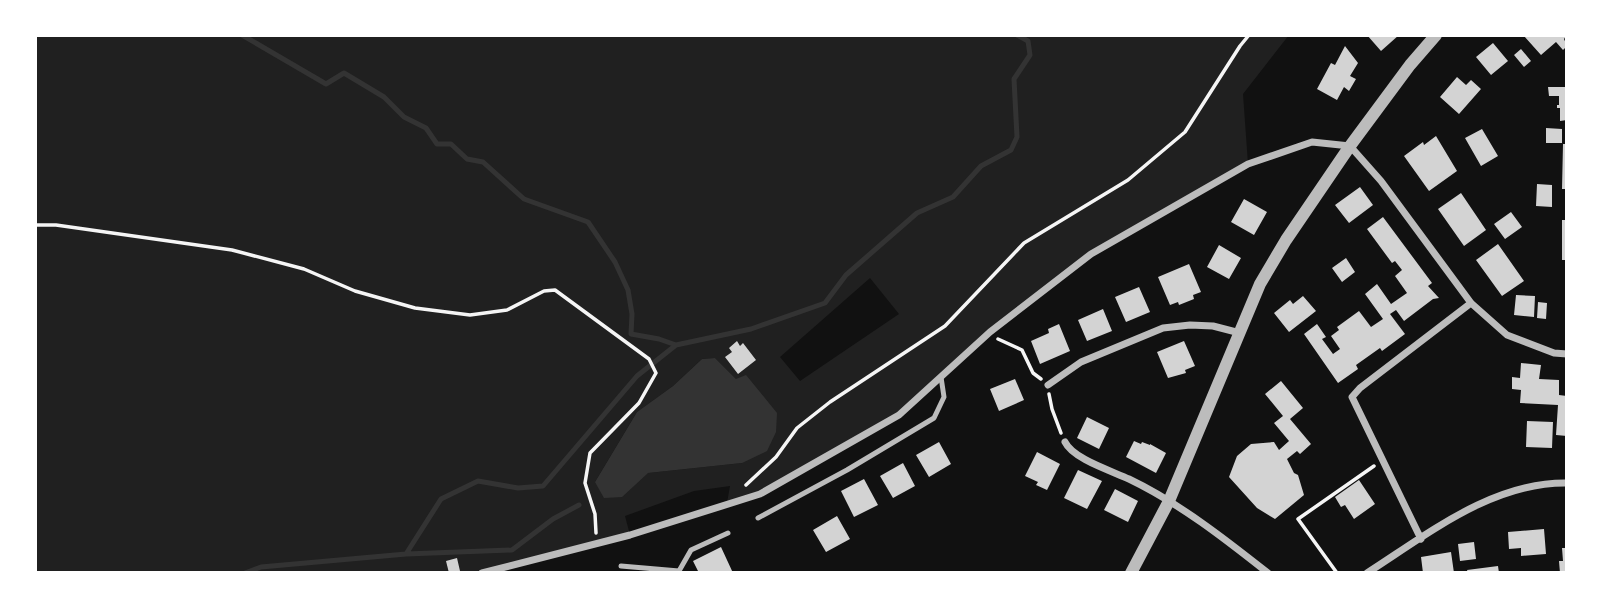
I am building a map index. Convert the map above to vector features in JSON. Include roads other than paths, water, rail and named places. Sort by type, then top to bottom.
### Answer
[{"type":"street","points":[[1131,573],[1169,501],[1260,284],[1350,145],[1436,35]]},
{"type":"street","points":[[482,573],[630,535],[760,494],[899,415],[990,331],[1091,254],[1248,164],[1312,142],[1350,145],[1381,181],[1471,303],[1507,335],[1554,353],[1567,354]]},
{"type":"street","points":[[1421,539],[1352,397],[1360,388],[1471,303]]},
{"type":"street","points":[[1048,385],[1081,362],[1163,328],[1213,326],[1240,333]]},
{"type":"street","points":[[1065,442],[1067,447],[1083,458],[1169,501],[1268,573]]},
{"type":"street","points":[[1367,573],[1463,512],[1502,494],[1542,482],[1567,482]]},
{"type":"lane","points":[[758,518],[847,470],[934,418],[944,397],[941,377]]},
{"type":"lane","points":[[621,566],[679,571],[691,550],[728,533]]},
{"type":"waterway","points":[[242,35],[326,84],[344,73],[384,97],[404,117],[426,128],[437,144],[451,144],[467,159],[483,162],[524,199],[588,222],[615,262],[628,290],[632,314],[631,334],[676,345]]},
{"type":"waterway","points":[[245,573],[261,567],[406,554],[441,499],[478,481],[518,488],[543,486],[637,376],[676,345],[751,329],[825,303],[846,275],[917,213],[953,197],[981,166],[1011,150],[1017,137],[1014,79],[1030,55],[1028,41],[1017,35]]},
{"type":"waterway","points":[[406,554],[512,550],[553,519],[579,505]]}]
